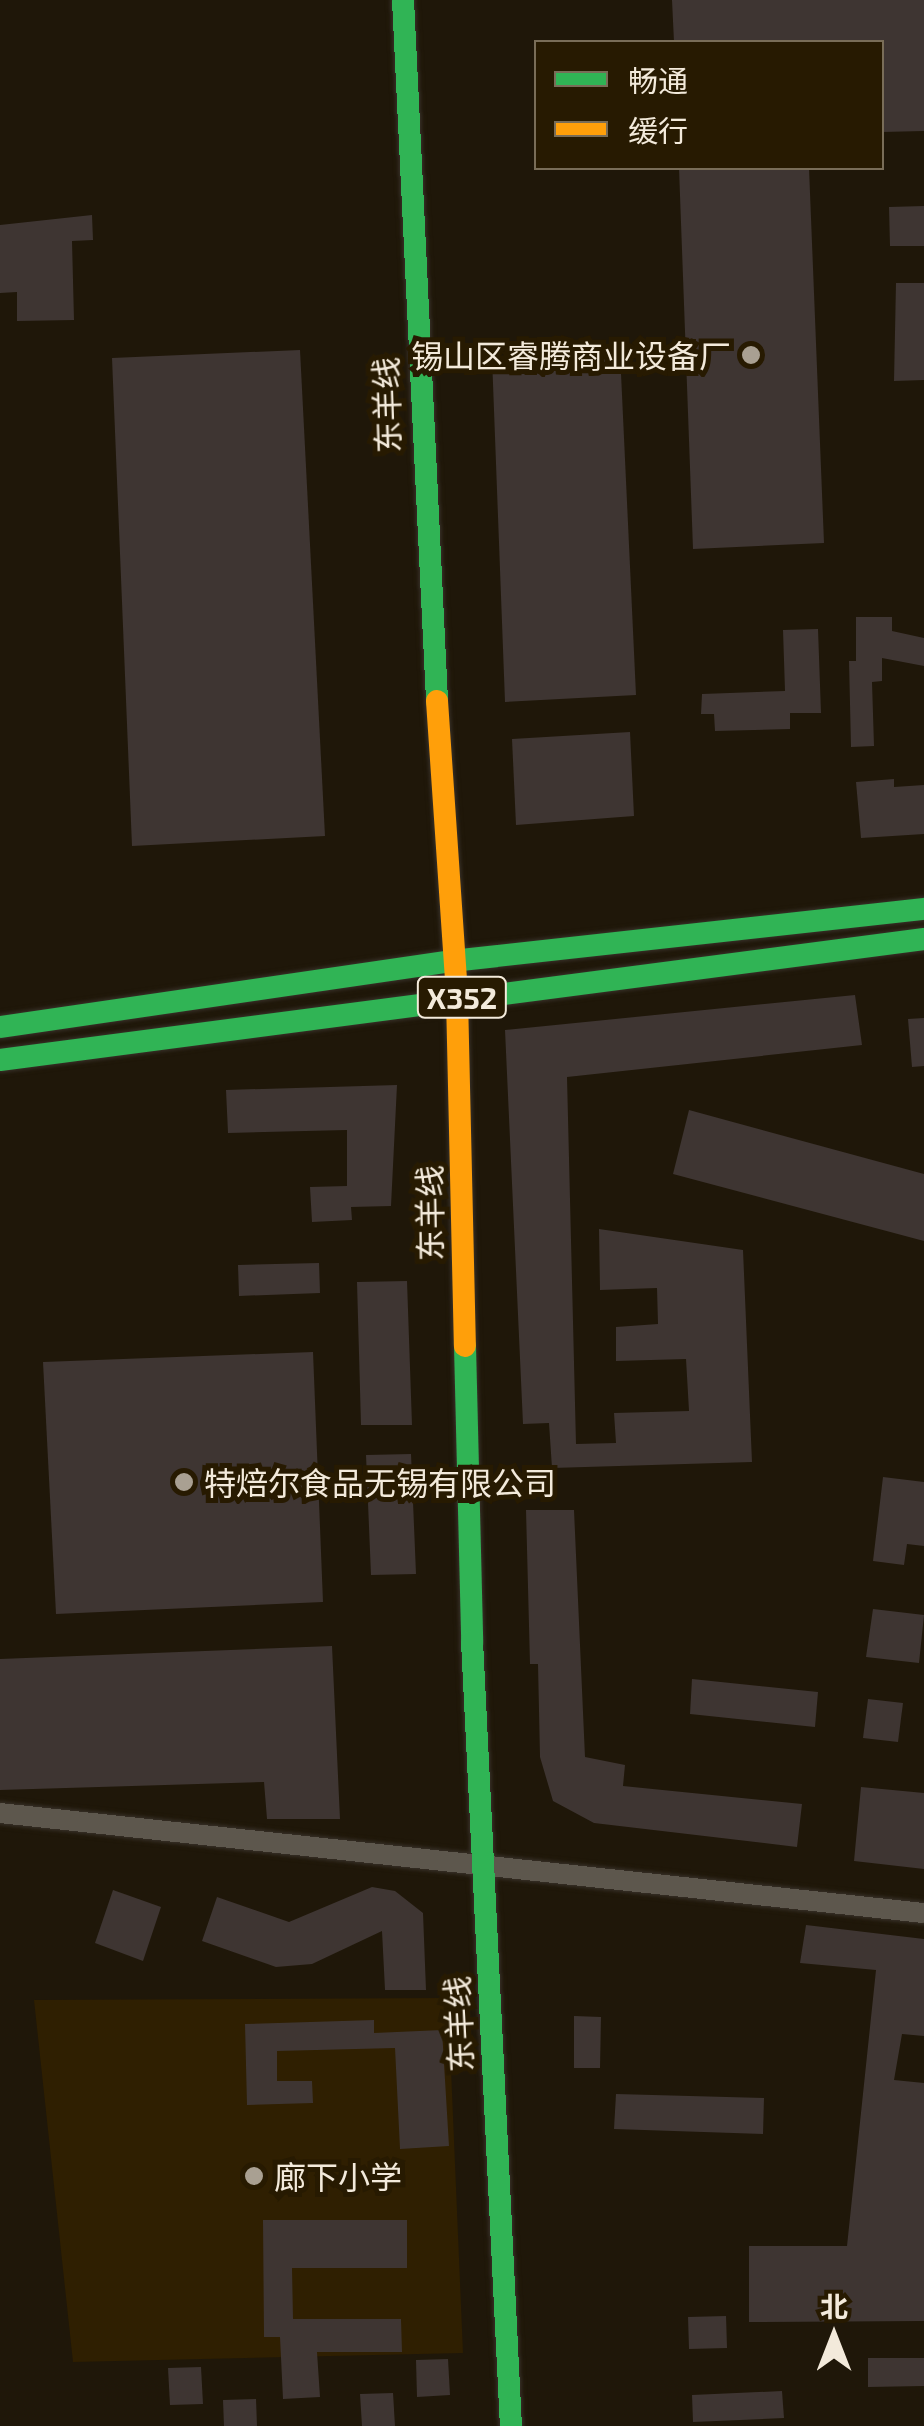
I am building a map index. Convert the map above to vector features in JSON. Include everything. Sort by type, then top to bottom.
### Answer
[{"type":"main road","name":"东羊线","points":[[403,0],[422,476],[457,998],[482,1861],[511,2426]]},
{"type":"main road","name":"X352","points":[[0,1026],[452,961],[924,909]]},
{"type":"main road","name":"X352","points":[[0,1060],[924,940]]},
{"type":"street","points":[[0,1813],[482,1861],[924,1912]]},
{"type":"shaded area","name":"廊下小学","points":[[448,1998],[463,2353],[73,2362],[34,2000]]},
{"type":"building","points":[[672,0],[924,0],[924,131],[884,132],[884,40],[674,40]]},
{"type":"building","name":"锡山区睿腾商业设备厂","points":[[679,170],[809,170],[824,543],[693,549]]},
{"type":"building","points":[[924,206],[924,246],[890,246],[889,207]]},
{"type":"building","points":[[92,215],[93,240],[72,241],[74,320],[17,321],[17,292],[0,293],[0,225]]},
{"type":"building","points":[[896,283],[924,283],[924,380],[894,381]]},
{"type":"building","points":[[300,350],[325,836],[132,846],[112,358]]},
{"type":"building","points":[[620,352],[636,695],[505,702],[492,357]]},
{"type":"building","points":[[856,617],[892,617],[892,631],[924,638],[924,666],[882,658],[882,681],[872,682],[874,746],[851,747],[849,661],[856,661]]},
{"type":"building","points":[[818,629],[821,713],[790,713],[790,729],[715,731],[714,714],[701,714],[702,694],[785,691],[783,630]]},
{"type":"building","points":[[630,732],[634,816],[516,825],[512,739]]},
{"type":"building","points":[[894,779],[894,787],[924,785],[924,834],[861,838],[856,782]]},
{"type":"building","points":[[855,995],[862,1045],[567,1077],[576,1444],[616,1443],[614,1413],[689,1411],[686,1359],[616,1361],[616,1327],[658,1324],[657,1288],[600,1290],[599,1229],[743,1250],[752,1462],[552,1468],[549,1423],[523,1424],[505,1030]]},
{"type":"building","points":[[924,1018],[924,1066],[912,1067],[908,1019]]},
{"type":"building","points":[[397,1085],[391,1206],[351,1207],[352,1220],[312,1222],[310,1187],[347,1186],[347,1130],[228,1133],[226,1090]]},
{"type":"building","points":[[689,1110],[924,1174],[924,1241],[673,1174]]},
{"type":"building","points":[[319,1263],[320,1293],[239,1296],[238,1265]]},
{"type":"building","points":[[407,1281],[412,1425],[361,1425],[357,1282]]},
{"type":"building","name":"特焙尔食品无锡有限公司","points":[[313,1352],[323,1602],[56,1614],[43,1362]]},
{"type":"building","points":[[411,1454],[416,1574],[371,1575],[366,1455]]},
{"type":"building","points":[[883,1477],[924,1482],[924,1546],[907,1544],[904,1565],[873,1561]]},
{"type":"building","points":[[526,1510],[574,1510],[585,1757],[625,1765],[623,1786],[802,1804],[797,1847],[594,1823],[553,1801],[540,1757],[538,1664],[530,1664]]},
{"type":"building","points":[[873,1609],[924,1615],[919,1663],[866,1657]]},
{"type":"building","points":[[332,1646],[340,1819],[267,1819],[264,1782],[0,1790],[0,1659]]},
{"type":"building","points":[[692,1679],[818,1692],[815,1727],[690,1714]]},
{"type":"building","points":[[868,1699],[903,1703],[898,1742],[863,1738]]},
{"type":"building","points":[[861,1787],[924,1793],[924,1869],[854,1861]]},
{"type":"building","points":[[372,1887],[395,1891],[423,1913],[426,1990],[385,1990],[382,1931],[312,1964],[276,1967],[202,1941],[217,1897],[289,1922]]},
{"type":"building","points":[[113,1890],[161,1907],[143,1961],[95,1943]]},
{"type":"building","points":[[806,1925],[924,1939],[924,2036],[902,2034],[894,2080],[924,2083],[924,2321],[749,2322],[749,2246],[847,2246],[876,1970],[800,1963]]},
{"type":"building","points":[[574,2016],[601,2017],[600,2068],[574,2068]]},
{"type":"building","points":[[374,2020],[374,2033],[442,2030],[449,2146],[400,2149],[395,2048],[277,2051],[277,2081],[312,2081],[313,2103],[247,2105],[245,2024]]},
{"type":"building","points":[[616,2094],[764,2098],[763,2134],[614,2129]]},
{"type":"building","points":[[263,2220],[407,2220],[407,2268],[292,2268],[293,2319],[401,2319],[402,2352],[317,2352],[320,2397],[283,2399],[280,2337],[264,2337]]},
{"type":"building","points":[[726,2316],[727,2348],[689,2349],[688,2317]]},
{"type":"building","points":[[868,2358],[924,2358],[924,2386],[868,2387]]},
{"type":"building","points":[[448,2359],[450,2395],[417,2397],[416,2360]]},
{"type":"building","points":[[201,2367],[203,2404],[170,2405],[168,2368]]},
{"type":"building","points":[[782,2391],[784,2418],[693,2422],[692,2395]]},
{"type":"building","points":[[393,2393],[395,2426],[362,2426],[360,2394]]},
{"type":"building","points":[[256,2399],[257,2426],[224,2426],[223,2400]]},
{"type":"traffic: fast","points":[[403,0],[437,701]]},
{"type":"traffic: fast","points":[[0,1027],[452,961],[924,909]]},
{"type":"traffic: fast","points":[[0,1060],[924,939]]},
{"type":"traffic: fast","points":[[465,1346],[472,1641],[511,2426]]},
{"type":"traffic: slow","points":[[437,701],[457,998],[465,1346]]},
{"type":"place","name":"锡山区睿腾商业设备厂","points":[[751,355]]},
{"type":"place","name":"特焙尔食品无锡有限公司","points":[[184,1482]]},
{"type":"place","name":"廊下小学","points":[[254,2176]]}]
